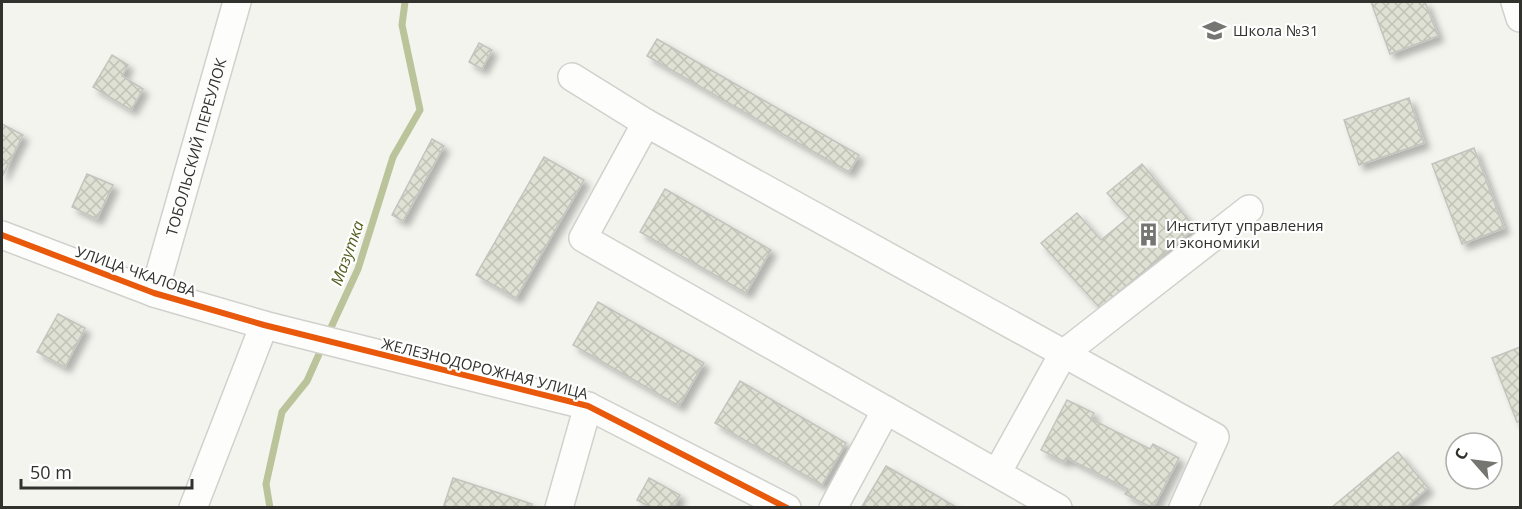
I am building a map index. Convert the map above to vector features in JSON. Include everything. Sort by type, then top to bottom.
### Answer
[{"type":"street","name":"ТОБОЛЬСКИЙ ПЕРЕУЛОК","points":[[154,293],[237,2]]},
{"type":"street","points":[[1515,2],[1521,18]]},
{"type":"street","points":[[572,77],[646,123],[1215,437],[1183,507]]},
{"type":"street","points":[[646,123],[583,238],[1058,507]]},
{"type":"street","points":[[997,473],[1063,354],[1249,209]]},
{"type":"street","name":"УЛИЦА ЧКАЛОВА","points":[[2,235],[154,293],[264,325]]},
{"type":"street","points":[[193,507],[264,325]]},
{"type":"street","name":"ЖЕЛЕЗНОДОРОЖНАЯ УЛИЦА","points":[[264,325],[588,406],[787,507]]},
{"type":"street","points":[[559,507],[588,406]]},
{"type":"street","points":[[833,507],[886,410]]},
{"type":"building","points":[[1371,2],[1425,2],[1438,36],[1390,54]]},
{"type":"building","points":[[657,39],[859,155],[849,172],[647,56]]},
{"type":"building","points":[[479,43],[492,50],[482,69],[469,62]]},
{"type":"building","points":[[112,55],[128,65],[122,76],[143,89],[131,110],[93,87]]},
{"type":"building","points":[[1409,98],[1424,143],[1359,165],[1344,120]]},
{"type":"building","points":[[2,124],[23,135],[2,177]]},
{"type":"building","points":[[432,139],[444,146],[403,221],[392,215]]},
{"type":"building","points":[[1474,148],[1504,228],[1462,244],[1432,164]]},
{"type":"building","points":[[544,157],[584,180],[516,298],[476,275]]},
{"type":"building","name":"Институт управления и экономики","points":[[1142,164],[1195,228],[1100,308],[1041,243],[1077,213],[1101,240],[1129,217],[1107,193]]},
{"type":"building","points":[[87,174],[113,185],[97,219],[72,207]]},
{"type":"building","points":[[665,189],[771,250],[746,293],[640,232]]},
{"type":"building","points":[[598,302],[704,363],[679,406],[573,345]]},
{"type":"building","points":[[58,314],[85,328],[65,367],[37,352]]},
{"type":"building","points":[[1520,347],[1520,421],[1517,422],[1492,358]]},
{"type":"building","points":[[740,381],[846,443],[822,485],[715,423]]},
{"type":"building","points":[[1067,400],[1094,413],[1091,419],[1150,449],[1153,444],[1179,458],[1153,508],[1125,494],[1128,489],[1067,458],[1065,462],[1041,450]]},
{"type":"building","points":[[1398,452],[1428,488],[1405,508],[1331,508]]},
{"type":"building","points":[[886,466],[958,508],[861,508]]},
{"type":"building","points":[[453,478],[532,504],[531,508],[443,508]]},
{"type":"building","points":[[649,478],[680,495],[674,508],[652,508],[637,500]]},
{"type":"waterway","name":"Мазутка","points":[[328,334],[358,269],[393,157],[420,110],[402,25],[405,2]]},
{"type":"waterway","name":"Мазутка","points":[[270,508],[266,484],[282,412],[307,381],[323,345]]},
{"type":"cycle path","points":[[2,235],[154,293],[264,325],[588,406],[787,508]]},
{"type":"place","name":"Школа №31","points":[[1215,30]]},
{"type":"place","name":"Институт управления и экономики","points":[[1148,234]]}]
